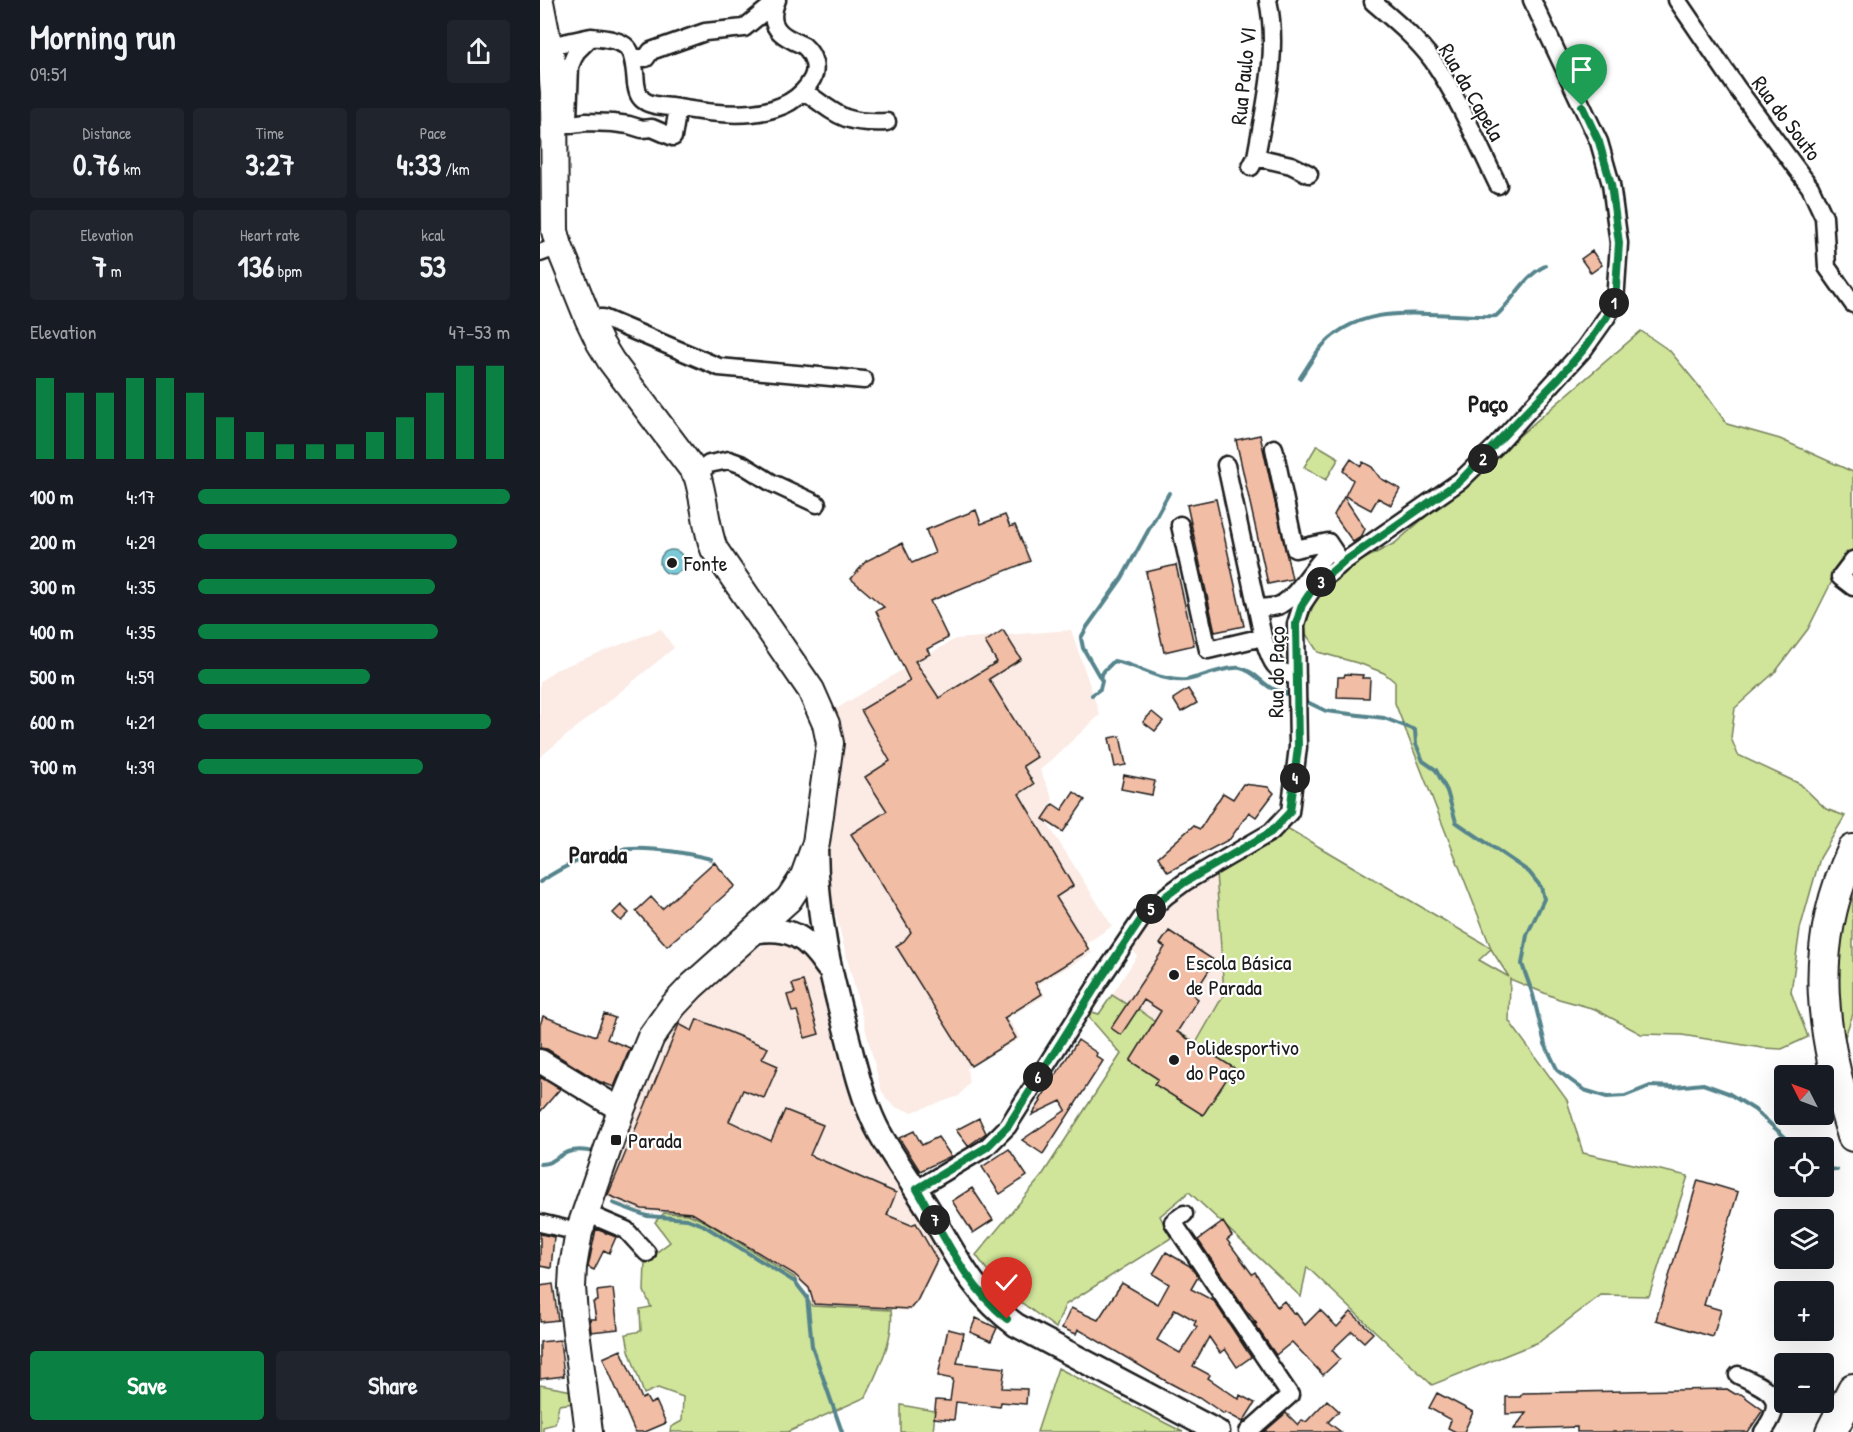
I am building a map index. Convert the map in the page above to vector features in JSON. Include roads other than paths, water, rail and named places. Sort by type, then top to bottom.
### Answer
[{"type":"highway","points":[[1853,850],[1837,888],[1830,916],[1822,971],[1831,1056],[1853,1136]]},
{"type":"highway","points":[[1832,1432],[1853,1389]]},
{"type":"highway","points":[[1832,1432],[1853,1407]]},
{"type":"main road","points":[[540,2],[549,46],[554,92],[555,231],[550,250],[611,361],[697,475],[709,536],[714,549],[811,690],[826,724],[830,743],[816,843],[804,876],[789,899],[692,986],[658,1025],[621,1110],[582,1222],[574,1253],[572,1287],[589,1432]]},
{"type":"street","name":"Rua Paulo VI","points":[[1268,0],[1272,35],[1270,76],[1253,162],[1291,165],[1309,174]]},
{"type":"street","name":"Rua do Paço","points":[[917,1189],[987,1147],[1008,1126],[1094,989],[1142,918],[1185,882],[1271,832],[1290,812],[1298,747],[1296,624],[1302,605],[1314,587],[1342,563],[1460,481],[1559,378],[1606,318],[1615,302],[1619,243],[1608,174],[1599,142],[1532,0]]},
{"type":"street","name":"Rua do Souto","points":[[1677,0],[1737,88],[1810,187],[1824,217],[1827,267],[1853,304]]},
{"type":"street","points":[[634,58],[646,58],[651,51],[705,32],[744,28],[775,1]]},
{"type":"street","points":[[549,46],[591,37],[612,39],[626,45],[634,58],[637,91],[642,99],[652,104],[745,115],[771,109],[790,101],[804,91],[816,70],[814,61],[804,46],[777,31],[773,24],[775,1]]},
{"type":"street","name":"Rua da Capela","points":[[1373,1],[1432,61],[1457,103],[1498,184]]},
{"type":"street","points":[[554,143],[570,66],[576,52],[591,37]]},
{"type":"street","points":[[804,91],[851,122],[887,122]]},
{"type":"street","points":[[554,143],[572,124],[586,122],[629,125],[642,129],[652,128],[673,137],[678,108]]},
{"type":"street","points":[[588,318],[603,318],[719,368],[864,380]]},
{"type":"street","points":[[1274,448],[1295,549],[1328,542],[1342,563]]},
{"type":"street","points":[[697,475],[709,464],[729,460],[817,504]]},
{"type":"street","points":[[1226,465],[1263,637],[1271,662],[1297,683]]},
{"type":"street","points":[[1180,525],[1208,650],[1263,637]]},
{"type":"street","points":[[1257,608],[1280,605],[1297,590],[1311,570],[1332,548]]},
{"type":"street","points":[[1853,560],[1840,577],[1853,587]]},
{"type":"street","points":[[816,843],[817,894],[821,924],[830,971],[860,1085],[884,1140],[917,1189],[970,1280],[1001,1314],[1025,1330],[1218,1432]]},
{"type":"street","points":[[789,899],[804,906],[821,924]]},
{"type":"street","points":[[752,932],[778,929],[795,935],[810,944],[830,971]]},
{"type":"street","points":[[540,1061],[621,1110]]},
{"type":"street","points":[[1184,1214],[1173,1222],[1290,1395],[1248,1432]]},
{"type":"street","points":[[540,1223],[582,1222],[626,1230],[646,1253]]},
{"type":"street","points":[[1738,1375],[1764,1387],[1774,1398],[1775,1411],[1763,1432]]},
{"type":"water","points":[[672,550],[681,553],[684,562],[681,571],[672,574],[663,571],[660,562],[663,553]]},
{"type":"waterway","points":[[1300,378],[1318,351],[1336,334],[1356,322],[1378,316],[1401,314],[1496,316],[1525,282],[1545,266]]},
{"type":"waterway","points":[[1092,695],[1100,689],[1102,681],[1083,648],[1081,638],[1122,578],[1169,493]]},
{"type":"waterway","points":[[1101,676],[1114,661],[1176,680],[1186,680],[1240,668],[1271,688],[1293,696]]},
{"type":"waterway","points":[[1303,700],[1326,711],[1384,718],[1415,730],[1416,744],[1423,761],[1436,770],[1447,791],[1456,822],[1529,872],[1541,887],[1544,899],[1527,935],[1522,964],[1533,995],[1545,1044],[1558,1071],[1584,1090],[1607,1097],[1625,1096],[1650,1086],[1674,1087],[1703,1084],[1728,1093],[1755,1110],[1785,1137]]},
{"type":"waterway","points":[[540,882],[582,859],[622,850],[665,850],[711,859]]},
{"type":"waterway","points":[[540,1164],[549,1163],[571,1151],[594,1152]]},
{"type":"waterway","points":[[613,1203],[647,1216],[687,1219],[703,1225],[795,1282],[807,1297],[812,1346],[842,1432]]},
{"type":"place","name":"Fonte","points":[[672,563]]},
{"type":"place","name":"Escola Básica de Parada","points":[[1174,975]]},
{"type":"place","name":"Polidesportivo do Paço","points":[[1174,1060]]},
{"type":"place","name":"Parada","points":[[616,1140]]},
{"type":"district","name":"Paço","points":[[1488,403]]},
{"type":"district","name":"Parada","points":[[598,854]]}]
